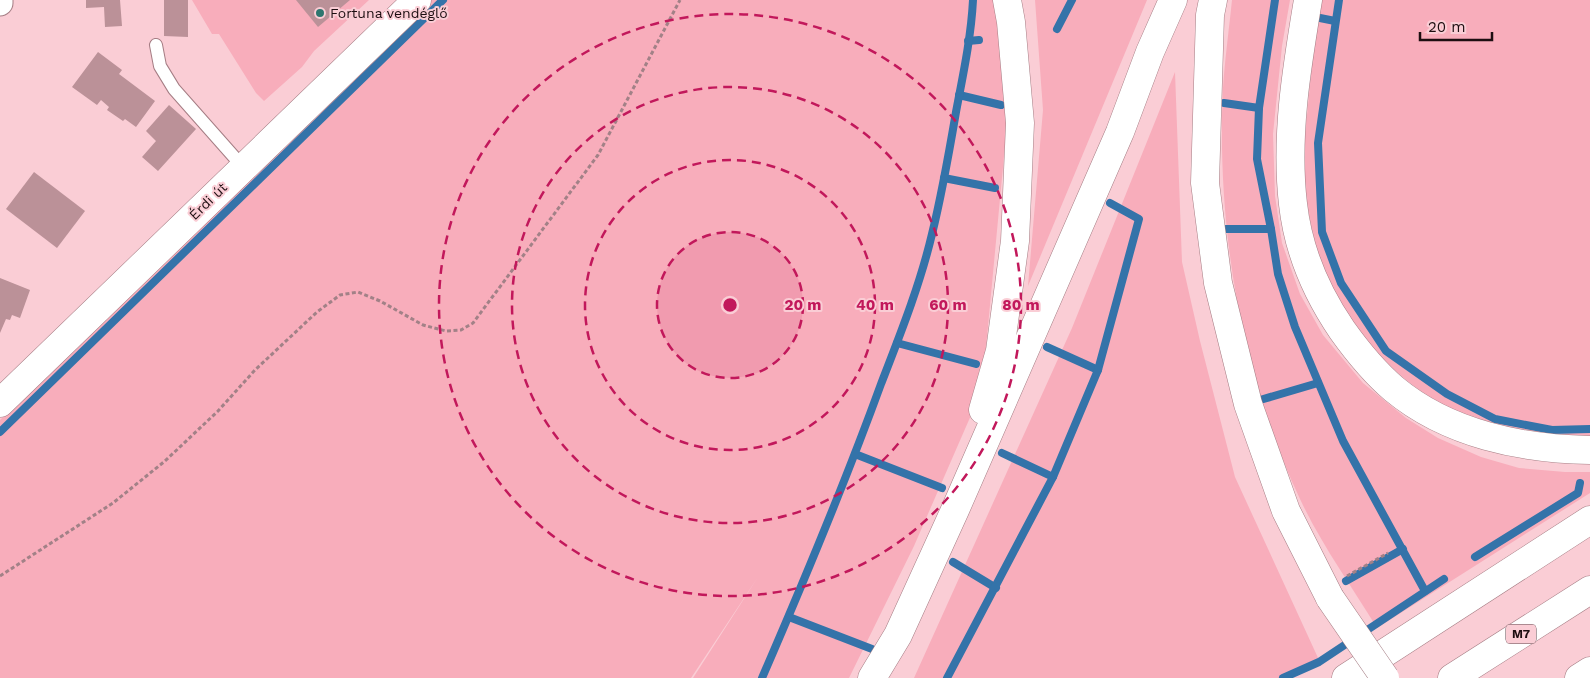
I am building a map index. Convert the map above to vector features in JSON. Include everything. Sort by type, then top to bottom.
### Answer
[{"type":"main road","name":"Érdi út","points":[[0,403],[417,0]]},
{"type":"main road","points":[[955,510],[1000,351],[1015,241],[1020,123],[1011,22],[1007,0]]},
{"type":"main road","points":[[872,678],[898,635],[955,510],[1120,132],[1150,52],[1173,0]]},
{"type":"main road","points":[[1213,0],[1210,15],[1205,183],[1218,283],[1251,413],[1286,511],[1338,588],[1385,678]]},
{"type":"main road","points":[[1308,0],[1296,78],[1292,144],[1293,203],[1301,245],[1329,310],[1358,352],[1394,389],[1418,406],[1447,421],[1482,434],[1523,445],[1590,450]]},
{"type":"main road","points":[[1346,678],[1590,520]]},
{"type":"main road","name":"M7","points":[[1452,678],[1590,590]]},
{"type":"main road","points":[[1579,678],[1590,671]]},
{"type":"lane","points":[[156,45],[160,66],[174,90],[244,167]]},
{"type":"path","points":[[0,576],[113,503],[165,462],[218,412],[255,370],[317,312],[340,295],[358,292],[380,301],[423,325],[446,331],[460,330],[474,323],[598,155],[680,0]]},
{"type":"path","points":[[1338,588],[1388,553]]},
{"type":"shaded area","points":[[192,0],[369,0],[314,51],[302,67],[264,101],[256,93],[219,34],[212,34]]},
{"type":"shaded area","points":[[431,0],[998,0],[1007,103],[1006,135],[982,390],[914,546],[849,678],[693,678],[758,577],[691,678],[0,678],[0,420]]},
{"type":"shaded area","points":[[1035,0],[1147,0],[1028,286],[1043,110]]},
{"type":"shaded area","points":[[1232,0],[1290,0],[1282,46],[1273,134],[1275,196],[1282,243],[1300,294],[1323,335],[1363,383],[1406,418],[1438,438],[1481,457],[1519,468],[1590,472],[1590,493],[1377,628],[1308,516],[1280,454],[1250,360],[1239,312],[1231,263],[1225,215],[1222,166],[1223,88]]},
{"type":"shaded area","points":[[1321,0],[1590,0],[1590,439],[1545,437],[1519,433],[1473,419],[1441,404],[1422,392],[1385,361],[1369,343],[1340,303],[1329,283],[1318,253],[1313,236],[1304,181],[1306,126],[1313,52]]},
{"type":"shaded area","points":[[1175,72],[1182,262],[1200,341],[1235,477],[1319,660],[1292,678],[914,678],[1072,328]]},
{"type":"building","points":[[86,0],[120,0],[122,26],[105,27],[104,7],[86,8]]},
{"type":"building","points":[[164,0],[188,0],[188,37],[164,36]]},
{"type":"building","name":"Fortuna vendéglő","points":[[296,0],[350,0],[318,27]]},
{"type":"building","points":[[98,52],[122,70],[119,74],[155,101],[136,127],[107,110],[109,107],[101,100],[97,105],[72,87]]},
{"type":"building","points":[[169,105],[196,129],[158,171],[142,157],[156,141],[146,131]]},
{"type":"building","points":[[34,172],[85,211],[57,248],[6,209]]},
{"type":"building","points":[[0,278],[30,290],[20,318],[12,315],[10,320],[6,319],[0,333]]},
{"type":"waterway","points":[[0,432],[443,0]]},
{"type":"waterway","points":[[762,678],[853,458],[922,272],[936,219],[945,173],[966,56],[973,0]]},
{"type":"waterway","points":[[1057,29],[1072,0]]},
{"type":"waterway","points":[[1271,229],[1257,159],[1259,108],[1275,0]]},
{"type":"waterway","points":[[1339,0],[1318,143],[1322,232],[1341,283],[1386,351],[1447,394],[1495,419],[1552,430],[1590,429]]},
{"type":"waterway","points":[[1320,18],[1335,21]]},
{"type":"waterway","points":[[968,41],[979,40]]},
{"type":"waterway","points":[[959,95],[1001,105]]},
{"type":"waterway","points":[[1224,103],[1259,108]]},
{"type":"waterway","points":[[944,178],[995,188]]},
{"type":"waterway","points":[[947,678],[1053,477],[1098,370],[1139,219],[1110,203]]},
{"type":"waterway","points":[[1226,229],[1271,229],[1278,274],[1295,327],[1343,441],[1425,591]]},
{"type":"waterway","points":[[897,343],[976,364]]},
{"type":"waterway","points":[[1047,347],[1098,370]]},
{"type":"waterway","points":[[1260,400],[1318,383]]},
{"type":"waterway","points":[[1002,453],[1053,477]]},
{"type":"waterway","points":[[855,454],[942,488]]},
{"type":"waterway","points":[[1475,557],[1578,493],[1580,483]]},
{"type":"waterway","points":[[1346,581],[1403,549]]},
{"type":"waterway","points":[[953,562],[996,588]]},
{"type":"waterway","points":[[1283,678],[1319,662],[1444,579]]},
{"type":"waterway","points":[[789,617],[872,649]]},
{"type":"place","name":"Fortuna vendéglő","points":[[320,13]]}]
